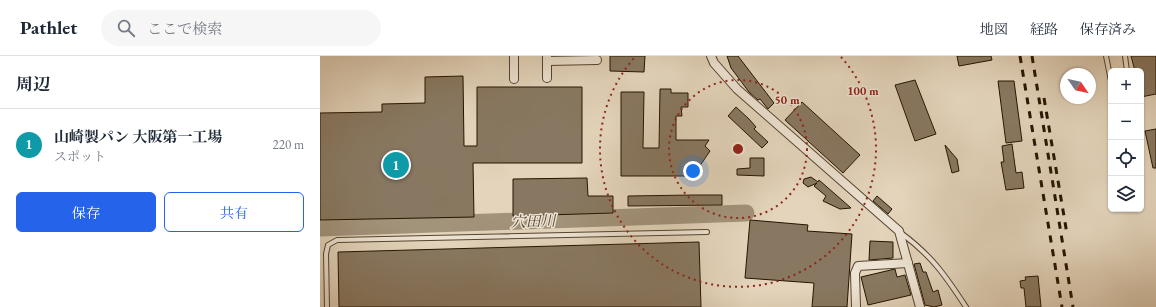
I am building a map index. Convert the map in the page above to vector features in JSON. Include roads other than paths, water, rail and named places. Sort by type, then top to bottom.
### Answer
[{"type":"street","points":[[514,56],[514,79]]},
{"type":"street","points":[[711,56],[714,63],[737,89],[899,231],[920,307]]},
{"type":"street","points":[[547,78],[547,58],[597,60]]},
{"type":"street","points":[[856,307],[855,273],[858,266],[908,263]]},
{"type":"lane","points":[[1106,56],[1108,68]]},
{"type":"lane","points":[[1125,56],[1127,68]]},
{"type":"lane","points":[[899,231],[922,248],[935,263],[966,307]]},
{"type":"lane","points":[[326,307],[326,254],[328,245],[336,240],[707,232]]},
{"type":"waterway","name":"穴田川","points":[[320,228],[746,213]]},
{"type":"railway","points":[[1020,56],[1062,307]]},
{"type":"railway","points":[[1032,56],[1073,307]]},
{"type":"railway","points":[[1044,98],[1067,234]]},
{"type":"place","name":"山崎製パン 大阪第一工場","points":[[396,165]]}]
